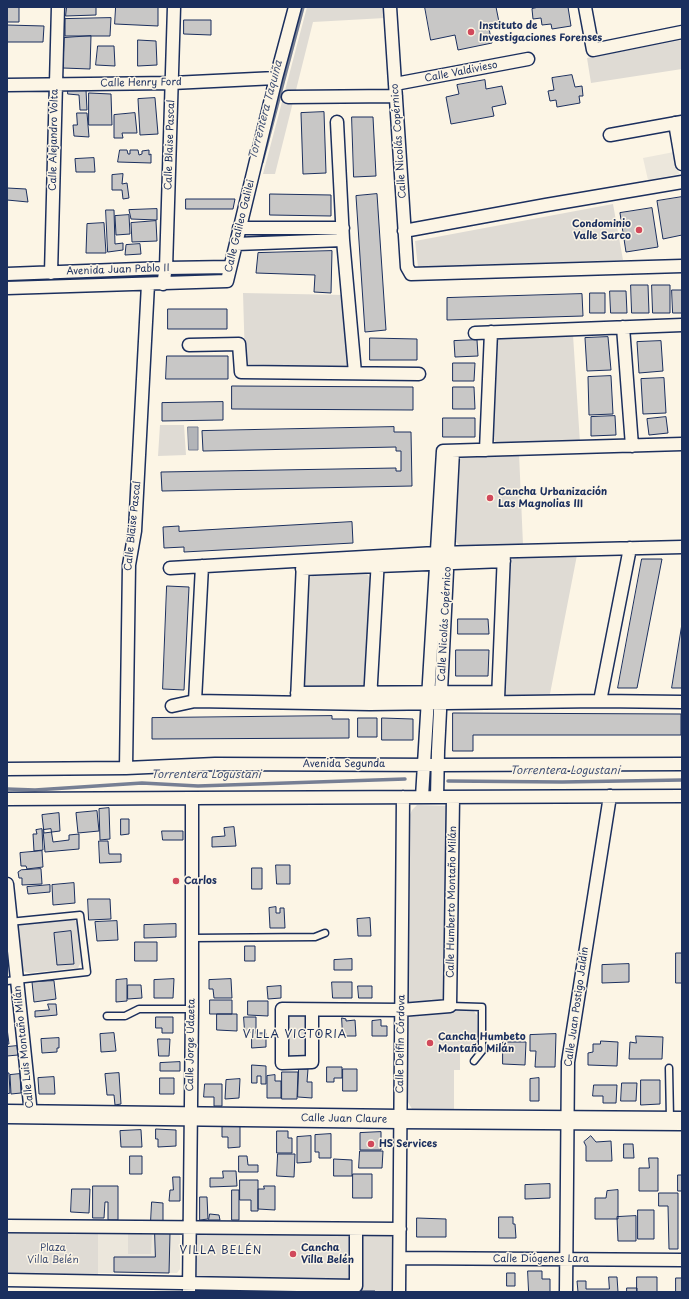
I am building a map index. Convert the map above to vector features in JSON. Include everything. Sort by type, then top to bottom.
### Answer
[{"type":"street","name":"Calle Alejandro Volta","points":[[51,273],[58,7]]},
{"type":"street","name":"Calle Blaise Pascal","points":[[163,284],[166,268],[174,7]]},
{"type":"street","name":"Calle Galileo Galilei","points":[[227,281],[276,78],[295,7]]},
{"type":"street","name":"Calle Nicolás Copérnico","points":[[390,7],[404,231],[407,267],[411,274],[682,266]]},
{"type":"street","points":[[585,7],[593,50],[682,32]]},
{"type":"street","name":"Calle Valdivieso","points":[[288,97],[396,90],[528,60]]},
{"type":"street","name":"Calle Henry Ford","points":[[7,85],[172,83],[276,78]]},
{"type":"street","points":[[337,122],[343,240],[355,373]]},
{"type":"street","points":[[610,135],[679,123],[682,164]]},
{"type":"street","points":[[404,231],[682,182]]},
{"type":"street","points":[[239,228],[343,228]]},
{"type":"street","points":[[236,244],[343,240]]},
{"type":"street","name":"Avenida Juan Pablo II","points":[[7,274],[230,267]]},
{"type":"street","name":"Avenida Juan Pablo II","points":[[7,288],[227,281]]},
{"type":"street","name":"Calle Blaise Pascal","points":[[126,768],[129,565],[135,531],[148,284]]},
{"type":"street","points":[[475,333],[682,325]]},
{"type":"street","points":[[623,327],[632,446]]},
{"type":"street","points":[[491,332],[486,450],[682,444]]},
{"type":"street","points":[[189,345],[239,344],[241,372],[419,374]]},
{"type":"street","name":"Calle Nicolás Copérnico","points":[[422,797],[428,698],[442,558],[448,451],[486,450]]},
{"type":"street","points":[[170,568],[202,566],[302,565],[504,556],[630,548],[682,547]]},
{"type":"street","points":[[600,701],[630,548]]},
{"type":"street","points":[[498,697],[504,556]]},
{"type":"street","name":"Calle Nicolás Copérnico","points":[[437,797],[441,698],[442,558]]},
{"type":"street","points":[[370,699],[378,561]]},
{"type":"street","points":[[297,698],[302,565]]},
{"type":"street","points":[[195,701],[202,566]]},
{"type":"street","points":[[172,706],[195,701],[297,698],[370,699],[498,697],[600,701],[682,702]]},
{"type":"street","name":"Avenida Segunda","points":[[7,769],[126,768],[215,764],[682,764]]},
{"type":"street","name":"Calle Juan Postigo Jaldín","points":[[566,1292],[568,1062],[610,796]]},
{"type":"street","points":[[7,799],[682,796]]},
{"type":"street","name":"Calle Delfín Córdova","points":[[399,1292],[403,797]]},
{"type":"street","name":"Calle Jorge Udaeta","points":[[189,1288],[192,1008],[192,798]]},
{"type":"street","name":"Calle Humberto Montaño Milán","points":[[450,1006],[453,798]]},
{"type":"street","name":"Calle Luis Montaño Milán","points":[[7,884],[12,980],[31,1114]]},
{"type":"street","points":[[312,1010],[312,1062],[282,1063],[282,1009],[401,1010],[450,1006]]},
{"type":"street","name":"Calle Juan Claure","points":[[7,1114],[400,1120],[676,1121]]},
{"type":"street","points":[[7,1226],[400,1229]]},
{"type":"street","points":[[7,1280],[189,1288],[356,1286],[356,1229]]},
{"type":"street","name":"Calle Diógenes Lara","points":[[400,1258],[682,1260]]},
{"type":"lane","points":[[9,922],[80,915],[87,972],[12,980]]},
{"type":"lane","points":[[192,938],[315,937],[325,932]]},
{"type":"lane","points":[[450,1006],[482,1007],[482,1050],[474,1061]]},
{"type":"lane","points":[[106,1016],[125,1016],[139,1009],[192,1008]]},
{"type":"lane","points":[[669,1068],[676,1121]]},
{"type":"shaded area","points":[[674,152],[679,174],[648,180],[643,158]]},
{"type":"shaded area","points":[[188,427],[198,427],[198,450],[189,450]]},
{"type":"shaded area","points":[[98,1232],[178,1233],[180,1236],[180,1269],[177,1273],[98,1273]]},
{"type":"green space","points":[[307,7],[384,7],[385,18],[313,22],[275,174],[263,174]]},
{"type":"green space","points":[[682,40],[682,69],[591,83],[587,58]]},
{"type":"green space","points":[[613,204],[623,260],[418,267],[415,241]]},
{"type":"green space","points":[[243,293],[344,295],[350,361],[345,368],[247,364],[245,361]]},
{"type":"green space","points":[[573,335],[580,443],[497,443],[492,436],[497,338]]},
{"type":"green space","points":[[160,425],[184,425],[186,455],[158,456]]},
{"type":"green space","name":"Cancha Urbanización Las Magnolias III","points":[[519,453],[523,545],[463,547],[458,544],[454,539],[458,461],[469,455]]},
{"type":"green space","points":[[577,555],[549,699],[509,699],[505,696],[504,692],[511,562],[513,558],[517,556]]},
{"type":"green space","points":[[364,573],[371,579],[365,685],[363,687],[306,688],[302,679],[307,579],[313,576]]},
{"type":"green space","points":[[417,805],[447,806],[449,811],[445,1002],[408,1004],[409,817],[412,810]]},
{"type":"green space","points":[[70,919],[77,922],[81,962],[78,968],[29,973],[25,972],[21,967],[17,930],[19,925]]},
{"type":"green space","points":[[469,1009],[473,1010],[477,1015],[479,1047],[473,1052],[460,1053],[460,1070],[454,1070],[454,1110],[415,1111],[408,1102],[407,1026],[410,1016],[415,1013]]},
{"type":"green space","points":[[286,1014],[305,1014],[307,1017],[308,1055],[306,1057],[292,1059],[287,1057]]},
{"type":"green space","name":"Plaza Villa Belén","points":[[7,1229],[98,1229],[98,1278],[7,1277]]},
{"type":"green space","points":[[197,1233],[350,1234],[351,1279],[349,1281],[196,1278]]},
{"type":"green space","points":[[128,1234],[152,1235],[151,1254],[128,1254]]},
{"type":"green space","points":[[362,1234],[393,1235],[393,1292],[361,1292]]},
{"type":"building","points":[[7,7],[19,7],[19,22],[7,22]]},
{"type":"building","points":[[67,7],[96,7],[96,15],[66,16]]},
{"type":"building","points":[[116,7],[158,7],[158,26],[115,24]]},
{"type":"building","points":[[425,7],[496,7],[500,27],[489,29],[492,43],[458,50],[455,35],[431,40]]},
{"type":"building","points":[[539,7],[568,7],[571,26],[552,29],[551,24],[542,25],[541,18],[533,19],[532,9]]},
{"type":"building","points":[[111,18],[110,36],[65,36],[65,19]]},
{"type":"building","points":[[184,20],[211,20],[211,35],[184,34]]},
{"type":"building","points":[[7,25],[44,26],[43,42],[7,42]]},
{"type":"building","points":[[91,36],[90,69],[63,68],[64,38]]},
{"type":"building","points":[[138,40],[156,41],[157,65],[138,66]]},
{"type":"building","points":[[98,46],[114,46],[115,66],[96,65]]},
{"type":"building","points":[[572,75],[575,87],[582,86],[583,96],[579,96],[580,103],[557,107],[556,100],[550,101],[548,91],[554,90],[552,78]]},
{"type":"building","points":[[485,80],[486,89],[502,86],[506,104],[492,107],[494,116],[451,124],[446,97],[459,94],[457,85]]},
{"type":"building","points":[[68,89],[86,90],[87,110],[80,110],[79,95],[68,94]]},
{"type":"building","points":[[89,93],[111,94],[112,125],[89,125]]},
{"type":"building","points":[[155,98],[158,134],[140,135],[138,99]]},
{"type":"building","points":[[324,112],[326,173],[303,174],[301,113]]},
{"type":"building","points":[[77,113],[87,113],[89,137],[74,136],[73,125],[77,125]]},
{"type":"building","points":[[135,113],[137,133],[122,133],[123,138],[114,138],[114,115]]},
{"type":"building","points":[[352,117],[373,117],[376,176],[354,177]]},
{"type":"building","points":[[120,150],[127,150],[128,154],[130,154],[130,150],[138,150],[139,155],[142,154],[142,151],[149,150],[149,155],[151,154],[151,163],[118,162]]},
{"type":"building","points":[[94,158],[95,172],[76,172],[75,159]]},
{"type":"building","points":[[123,174],[122,184],[127,183],[129,198],[123,199],[122,190],[112,190],[112,175]]},
{"type":"building","points":[[7,188],[26,189],[28,202],[7,200]]},
{"type":"building","points":[[270,194],[331,195],[331,216],[270,215]]},
{"type":"building","points":[[377,194],[386,330],[365,332],[356,196]]},
{"type":"building","name":"Condominio Valle Sarco","points":[[682,197],[682,235],[663,239],[657,201]]},
{"type":"building","points":[[186,199],[235,199],[233,209],[186,209]]},
{"type":"building","name":"Condominio Valle Sarco","points":[[652,208],[658,247],[626,252],[620,213]]},
{"type":"building","points":[[157,209],[157,220],[131,219],[129,210]]},
{"type":"building","points":[[106,210],[114,210],[115,244],[123,243],[123,250],[108,252]]},
{"type":"building","points":[[129,215],[130,234],[116,235],[115,216]]},
{"type":"building","points":[[156,221],[157,241],[132,242],[131,223]]},
{"type":"building","points":[[104,223],[106,253],[86,253],[87,224]]},
{"type":"building","points":[[140,244],[141,254],[125,255],[126,245]]},
{"type":"building","points":[[332,251],[331,293],[314,292],[315,275],[256,273],[258,253]]},
{"type":"building","points":[[631,285],[648,285],[649,313],[632,313]]},
{"type":"building","points":[[652,285],[670,285],[670,313],[653,313]]},
{"type":"building","points":[[672,290],[682,290],[682,313],[673,313]]},
{"type":"building","points":[[610,291],[626,291],[627,313],[611,313]]},
{"type":"building","points":[[590,293],[605,293],[605,313],[590,313]]},
{"type":"building","points":[[582,294],[583,316],[447,320],[447,298]]},
{"type":"building","points":[[168,309],[227,309],[227,329],[168,329]]},
{"type":"building","points":[[608,337],[611,370],[587,371],[585,338]]},
{"type":"building","points":[[370,338],[417,339],[417,360],[370,360]]},
{"type":"building","points":[[477,340],[478,356],[455,357],[454,341]]},
{"type":"building","points":[[661,341],[663,371],[639,373],[637,342]]},
{"type":"building","points":[[167,356],[228,356],[228,379],[166,379]]},
{"type":"building","points":[[453,363],[475,363],[474,381],[453,381]]},
{"type":"building","points":[[611,376],[613,414],[589,415],[588,377]]},
{"type":"building","points":[[664,378],[666,413],[643,414],[641,379]]},
{"type":"building","points":[[232,386],[413,387],[413,410],[232,409]]},
{"type":"building","points":[[453,387],[474,387],[475,409],[453,409]]},
{"type":"building","points":[[223,402],[223,420],[162,421],[162,403]]},
{"type":"building","points":[[615,416],[616,435],[591,436],[591,417]]},
{"type":"building","points":[[666,417],[668,433],[649,435],[647,419]]},
{"type":"building","points":[[443,418],[475,418],[475,437],[443,437]]},
{"type":"building","points":[[394,427],[394,432],[411,432],[412,486],[162,491],[161,472],[396,468],[396,471],[401,471],[401,451],[396,451],[396,447],[203,451],[202,431]]},
{"type":"building","points":[[352,522],[353,543],[184,552],[184,547],[164,548],[163,527],[179,526],[179,531]]},
{"type":"building","points":[[642,559],[662,559],[637,688],[618,688]]},
{"type":"building","points":[[167,586],[189,587],[184,690],[163,689]]},
{"type":"building","points":[[458,619],[488,619],[489,634],[458,634]]},
{"type":"building","points":[[682,624],[682,688],[672,688]]},
{"type":"building","points":[[456,650],[489,650],[488,676],[456,676]]},
{"type":"building","points":[[453,713],[681,714],[681,735],[473,735],[473,751],[453,751]]},
{"type":"building","points":[[332,716],[332,719],[349,719],[349,738],[152,739],[152,718]]},
{"type":"building","points":[[358,718],[377,718],[377,737],[358,737]]},
{"type":"building","points":[[382,718],[413,719],[413,740],[382,740]]},
{"type":"building","points":[[109,808],[110,839],[100,840],[99,809]]},
{"type":"building","points":[[97,811],[99,831],[78,833],[76,813]]},
{"type":"building","points":[[59,813],[60,831],[44,833],[42,815]]},
{"type":"building","points":[[121,819],[129,819],[129,834],[121,835]]},
{"type":"building","points":[[234,827],[236,846],[212,847],[212,837],[225,836],[224,828]]},
{"type":"building","points":[[42,829],[43,850],[34,851],[33,834],[37,834],[36,830]]},
{"type":"building","points":[[51,829],[53,842],[69,840],[69,835],[79,834],[79,849],[45,852],[43,830]]},
{"type":"building","points":[[162,831],[183,831],[183,840],[163,840]]},
{"type":"building","points":[[99,841],[108,841],[109,854],[121,854],[121,862],[100,863]]},
{"type":"building","points":[[42,851],[43,867],[27,869],[26,866],[21,866],[20,853]]},
{"type":"building","points":[[276,865],[290,865],[290,884],[277,884]]},
{"type":"building","points":[[252,868],[262,868],[262,889],[252,889]]},
{"type":"building","points":[[41,869],[42,884],[22,885],[22,878],[19,878],[18,872],[21,870]]},
{"type":"building","points":[[74,883],[75,903],[53,905],[52,885]]},
{"type":"building","points":[[50,885],[50,892],[28,894],[27,887]]},
{"type":"building","points":[[88,899],[110,899],[111,919],[89,920]]},
{"type":"building","points":[[276,907],[276,913],[280,913],[280,908],[284,908],[285,928],[270,928],[269,908]]},
{"type":"building","points":[[370,918],[371,936],[358,936],[357,919]]},
{"type":"building","points":[[117,921],[118,940],[97,941],[95,922]]},
{"type":"building","points":[[176,924],[176,937],[144,938],[144,925]]},
{"type":"building","points":[[71,931],[74,964],[57,965],[54,933]]},
{"type":"building","points":[[135,942],[157,942],[157,961],[135,961]]},
{"type":"building","points":[[245,946],[255,946],[255,961],[245,961]]},
{"type":"building","points":[[676,953],[682,953],[682,983],[676,983]]},
{"type":"building","points":[[352,959],[352,970],[334,970],[334,960]]},
{"type":"building","points":[[629,964],[629,982],[602,983],[602,965]]},
{"type":"building","points":[[127,979],[127,1001],[116,1002],[116,980]]},
{"type":"building","points":[[174,979],[173,998],[154,998],[154,980]]},
{"type":"building","points":[[231,979],[232,998],[214,998],[213,989],[209,989],[209,980]]},
{"type":"building","points":[[54,981],[56,999],[34,1002],[32,982]]},
{"type":"building","points":[[332,982],[352,982],[352,998],[333,998]]},
{"type":"building","points":[[128,985],[141,985],[142,998],[128,999]]},
{"type":"building","points":[[281,986],[281,998],[268,999],[267,987]]},
{"type":"building","points":[[358,986],[372,986],[372,998],[359,998]]},
{"type":"building","points":[[210,1000],[232,1000],[232,1014],[210,1014]]},
{"type":"building","points":[[248,1001],[268,1001],[268,1016],[248,1015]]},
{"type":"building","points":[[48,1004],[56,1004],[57,1015],[35,1017],[35,1011],[49,1010]]},
{"type":"building","points":[[217,1014],[237,1014],[237,1031],[217,1030]]},
{"type":"building","points":[[156,1017],[173,1017],[173,1033],[162,1033],[162,1028],[156,1028]]},
{"type":"building","points":[[244,1017],[256,1017],[256,1032],[245,1032]]},
{"type":"building","points":[[342,1018],[346,1019],[346,1021],[355,1020],[356,1036],[343,1036]]},
{"type":"building","points":[[381,1020],[381,1026],[387,1026],[387,1036],[372,1036],[372,1021]]},
{"type":"building","points":[[7,1028],[9,1044],[7,1044]]},
{"type":"building","points":[[114,1033],[116,1051],[101,1052],[100,1034]]},
{"type":"building","points":[[252,1033],[266,1033],[266,1047],[252,1048]]},
{"type":"building","points":[[556,1034],[555,1067],[535,1067],[536,1051],[530,1051],[530,1035]]},
{"type":"building","points":[[636,1036],[663,1037],[662,1059],[629,1059],[630,1042],[636,1043]]},
{"type":"building","points":[[59,1038],[59,1048],[57,1048],[57,1052],[42,1053],[41,1039]]},
{"type":"building","points":[[158,1039],[170,1039],[169,1056],[159,1056]]},
{"type":"building","points":[[601,1041],[618,1042],[617,1066],[588,1065],[588,1053],[593,1052],[593,1044],[600,1044]]},
{"type":"building","points":[[503,1042],[526,1042],[525,1065],[503,1064]]},
{"type":"building","points":[[17,1046],[18,1055],[7,1056],[7,1047]]},
{"type":"building","points":[[180,1062],[180,1071],[160,1071],[160,1063]]},
{"type":"building","points":[[252,1065],[266,1066],[266,1084],[261,1084],[261,1076],[257,1076],[257,1083],[252,1083]]},
{"type":"building","points":[[327,1067],[342,1067],[342,1078],[334,1078],[334,1082],[327,1082]]},
{"type":"building","points":[[299,1069],[308,1069],[307,1082],[312,1082],[312,1098],[298,1097]]},
{"type":"building","points":[[343,1069],[357,1069],[357,1091],[343,1091]]},
{"type":"building","points":[[282,1072],[298,1072],[297,1099],[282,1099]]},
{"type":"building","points":[[7,1073],[9,1073],[10,1093],[7,1094]]},
{"type":"building","points":[[119,1073],[121,1104],[115,1105],[114,1095],[107,1095],[105,1074]]},
{"type":"building","points":[[20,1074],[21,1093],[11,1094],[10,1075]]},
{"type":"building","points":[[275,1075],[275,1081],[281,1081],[281,1098],[267,1098],[267,1076]]},
{"type":"building","points":[[54,1077],[55,1094],[39,1094],[38,1078]]},
{"type":"building","points":[[160,1078],[174,1078],[174,1094],[160,1094]]},
{"type":"building","points":[[539,1078],[539,1101],[530,1101],[530,1079]]},
{"type":"building","points":[[240,1079],[239,1098],[225,1099],[226,1080]]},
{"type":"building","points":[[641,1080],[660,1080],[660,1104],[641,1105]]},
{"type":"building","points":[[622,1083],[637,1083],[636,1101],[621,1101]]},
{"type":"building","points":[[205,1084],[222,1084],[222,1106],[214,1106],[214,1097],[204,1097]]},
{"type":"building","points":[[594,1085],[617,1085],[616,1103],[603,1103],[603,1096],[593,1096]]},
{"type":"building","points":[[240,1126],[240,1147],[228,1148],[228,1137],[222,1137],[222,1127]]},
{"type":"building","points":[[156,1129],[176,1130],[176,1146],[158,1147]]},
{"type":"building","points":[[141,1130],[142,1147],[121,1147],[120,1131]]},
{"type":"building","points":[[277,1131],[288,1131],[288,1138],[292,1138],[292,1153],[277,1153]]},
{"type":"building","points":[[381,1132],[381,1150],[360,1150],[360,1133]]},
{"type":"building","points":[[331,1134],[331,1158],[319,1158],[319,1152],[315,1152],[315,1135]]},
{"type":"building","points":[[311,1136],[311,1162],[297,1163],[297,1137]]},
{"type":"building","points":[[591,1136],[596,1142],[611,1141],[612,1161],[586,1161],[586,1146],[584,1142]]},
{"type":"building","points":[[624,1144],[633,1144],[634,1158],[624,1158]]},
{"type":"building","points":[[360,1151],[383,1151],[382,1168],[359,1168]]},
{"type":"building","points":[[278,1154],[295,1154],[294,1177],[277,1176]]},
{"type":"building","points":[[130,1156],[142,1156],[142,1174],[130,1174]]},
{"type":"building","points":[[239,1156],[247,1156],[248,1165],[258,1165],[258,1172],[239,1172]]},
{"type":"building","points":[[649,1158],[658,1158],[658,1191],[639,1191],[639,1168],[649,1168]]},
{"type":"building","points":[[334,1159],[352,1160],[352,1176],[334,1176]]},
{"type":"building","points":[[223,1171],[236,1171],[237,1186],[210,1187],[210,1178],[223,1178]]},
{"type":"building","points":[[353,1174],[372,1174],[372,1198],[353,1198]]},
{"type":"building","points":[[678,1175],[682,1175],[682,1191],[678,1191]]},
{"type":"building","points":[[173,1177],[180,1177],[180,1201],[169,1201],[170,1190],[173,1190]]},
{"type":"building","points":[[240,1180],[258,1180],[258,1211],[251,1211],[251,1200],[240,1200]]},
{"type":"building","points":[[550,1184],[550,1198],[525,1199],[525,1185]]},
{"type":"building","points":[[93,1186],[118,1186],[118,1220],[108,1220],[108,1202],[105,1202],[104,1218],[93,1218]]},
{"type":"building","points":[[264,1186],[275,1186],[275,1210],[258,1209],[258,1189],[264,1189]]},
{"type":"building","points":[[72,1189],[90,1189],[89,1213],[71,1212]]},
{"type":"building","points":[[232,1190],[239,1190],[239,1220],[232,1220]]},
{"type":"building","points":[[618,1190],[618,1219],[595,1219],[595,1198],[606,1198],[607,1191]]},
{"type":"building","points":[[659,1193],[678,1193],[678,1249],[669,1249],[668,1206],[659,1206]]},
{"type":"building","points":[[200,1197],[207,1197],[208,1219],[200,1220]]},
{"type":"building","points":[[152,1202],[163,1203],[163,1221],[151,1221]]},
{"type":"building","points":[[638,1210],[654,1210],[654,1239],[638,1239]]},
{"type":"building","points":[[210,1214],[219,1215],[220,1220],[209,1220]]},
{"type":"building","points":[[636,1216],[636,1241],[618,1241],[617,1217]]},
{"type":"building","points":[[499,1217],[513,1217],[516,1238],[499,1238]]},
{"type":"building","points":[[417,1218],[446,1219],[446,1237],[417,1237]]},
{"type":"building","points":[[155,1233],[170,1233],[169,1273],[114,1272],[114,1257],[155,1257]]},
{"type":"building","points":[[528,1271],[542,1271],[542,1279],[550,1279],[550,1292],[529,1292]]},
{"type":"building","points":[[507,1273],[515,1273],[515,1286],[507,1286]]},
{"type":"building","points":[[609,1277],[617,1277],[618,1292],[578,1292],[577,1281],[586,1281],[586,1289],[609,1289]]},
{"type":"building","points":[[637,1277],[657,1277],[657,1292],[637,1292]]},
{"type":"building","points":[[676,1278],[682,1278],[682,1292],[676,1292]]},
{"type":"building","points":[[627,1288],[637,1288],[637,1292],[627,1292]]},
{"type":"building","points":[[282,1290],[282,1292],[269,1292],[269,1291]]},
{"type":"building","points":[[312,1291],[312,1292],[294,1292]]},
{"type":"building","points":[[375,1291],[375,1292],[350,1292]]},
{"type":"waterway","name":"Torrentera Taquiña","points":[[262,162],[303,7]]},
{"type":"waterway","name":"Torrentera Taquiña","points":[[169,276],[209,275]]},
{"type":"waterway","name":"Torrentera Taquiña","points":[[7,282],[146,276]]},
{"type":"waterway","name":"Torrentera Logustani","points":[[7,789],[35,790],[142,783],[198,786],[405,779]]},
{"type":"waterway","name":"Torrentera Logustani","points":[[448,781],[562,782],[682,780]]},
{"type":"place","name":"Instituto de Investigaciones Forenses","points":[[471,32]]},
{"type":"place","name":"Condominio Valle Sarco","points":[[639,230]]},
{"type":"place","name":"Cancha Urbanización Las Magnolias III","points":[[490,498]]},
{"type":"place","name":"Carlos","points":[[176,881]]},
{"type":"place","name":"Cancha Humbeto Montaño Milán","points":[[430,1043]]},
{"type":"place","name":"HS Services","points":[[371,1144]]},
{"type":"place","name":"Cancha Villa Belén","points":[[293,1254]]},
{"type":"district","name":"VILLA VICTORIA","points":[[295,1035]]},
{"type":"district","name":"VILLA BELÉN","points":[[221,1251]]}]
